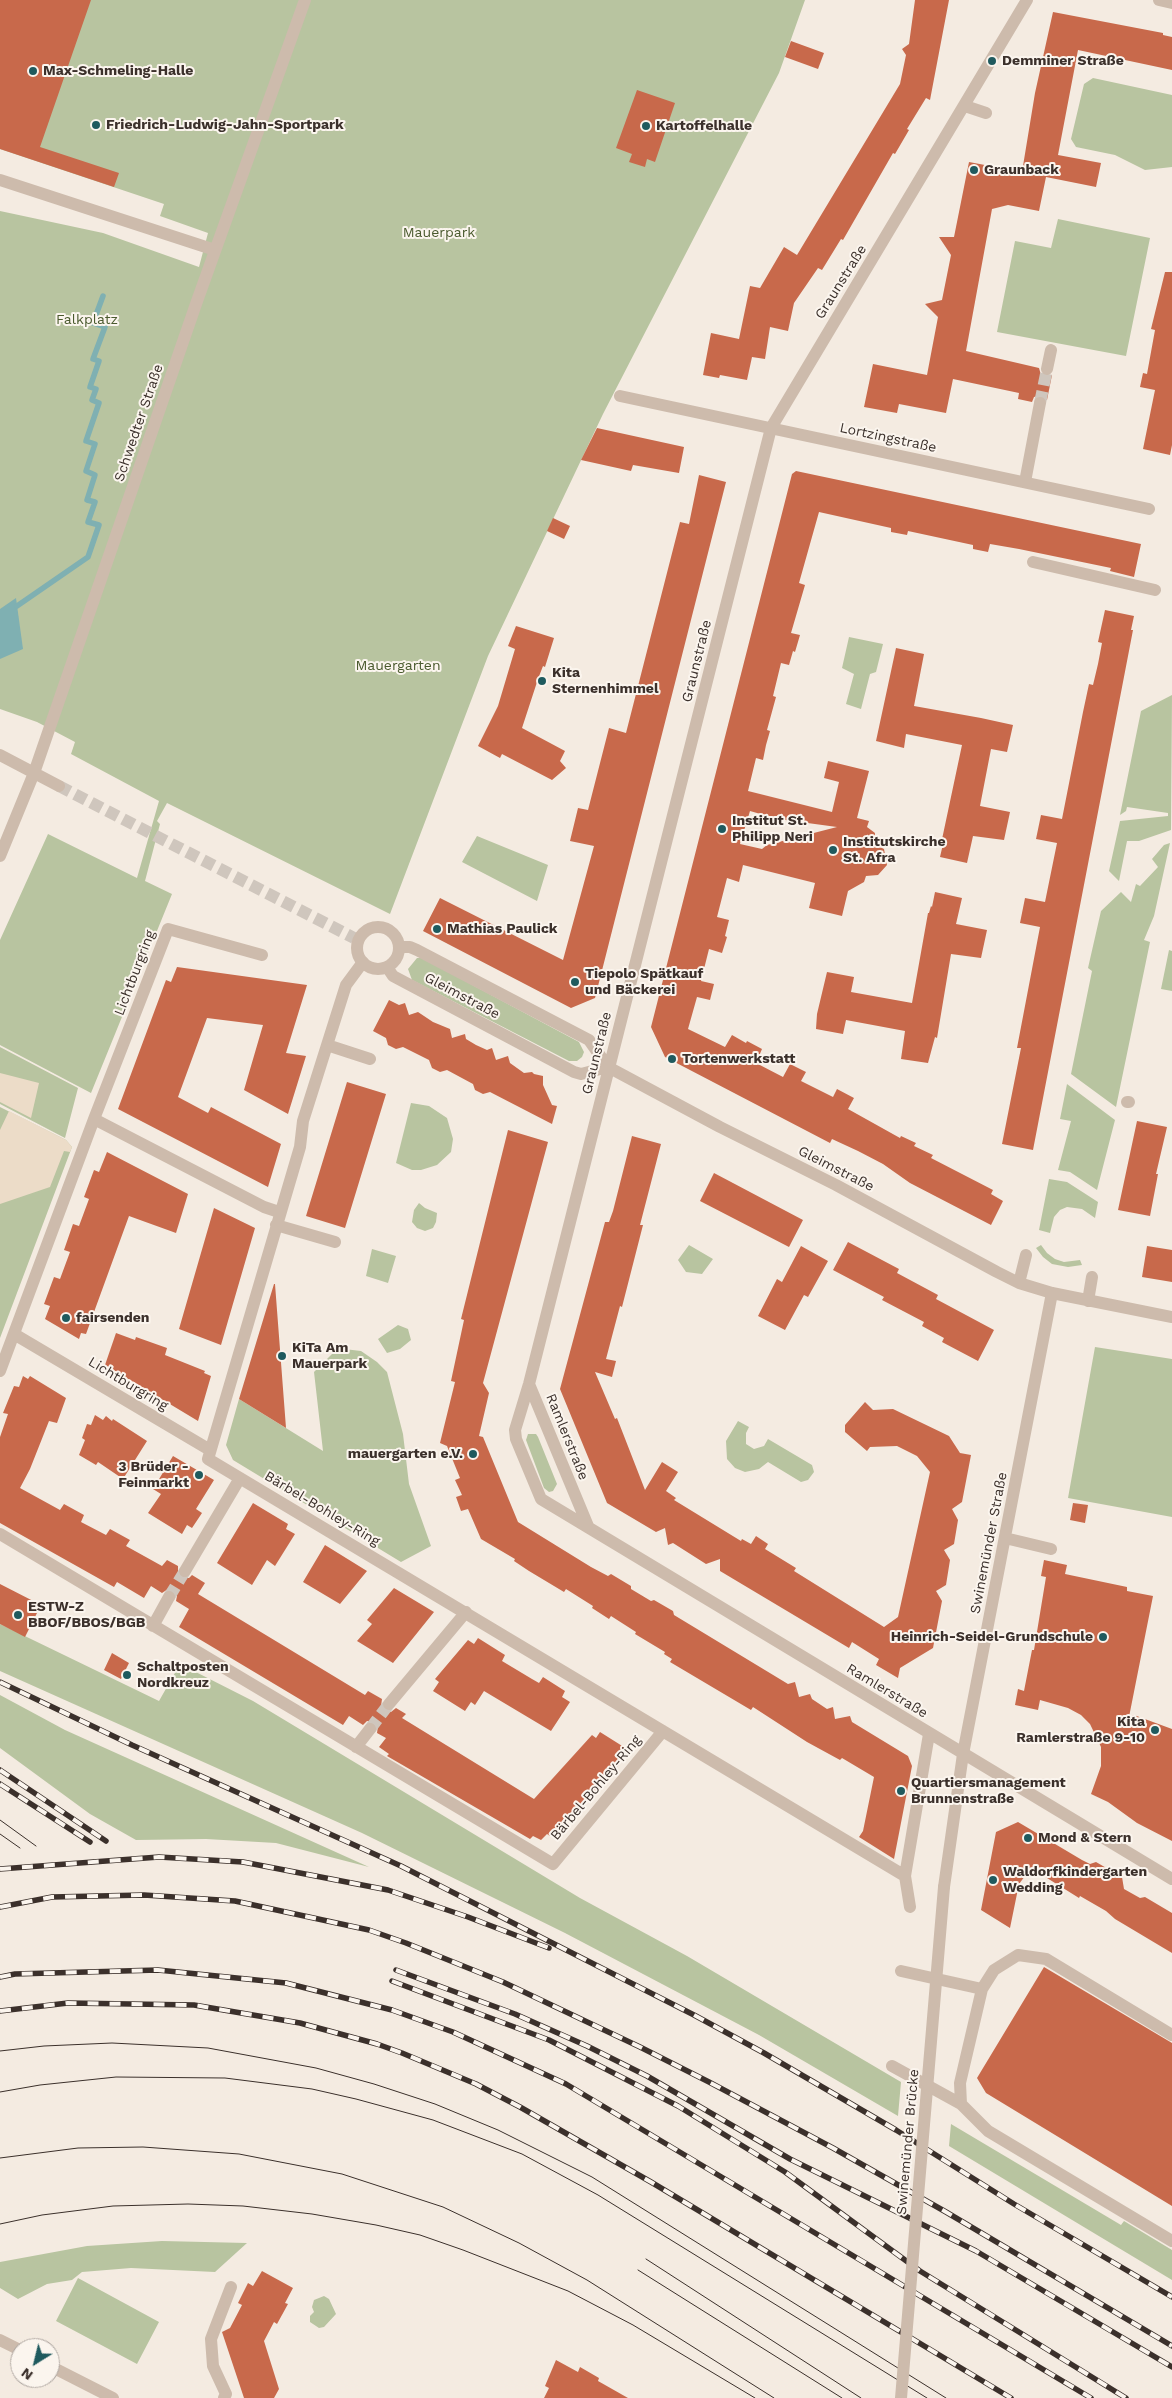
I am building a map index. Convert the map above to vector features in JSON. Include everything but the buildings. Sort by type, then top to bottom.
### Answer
[{"type":"street","name":"Schwedter Straße","points":[[0,856],[34,773],[305,0]]},
{"type":"street","name":"Graunstraße","points":[[529,1384],[771,428],[1027,0]]},
{"type":"street","points":[[1159,0],[1172,2]]},
{"type":"street","points":[[965,106],[986,113]]},
{"type":"street","points":[[0,180],[110,214],[216,250]]},
{"type":"street","points":[[1047,369],[1051,350]]},
{"type":"street","name":"Lortzingstraße","points":[[620,396],[1149,509]]},
{"type":"street","points":[[1025,482],[1040,404]]},
{"type":"street","points":[[1033,562],[1155,590]]},
{"type":"street","points":[[0,755],[59,786]]},
{"type":"street","points":[[210,1450],[300,1148],[303,1121],[346,985],[363,962],[357,952],[356,939],[368,929],[381,927],[394,934],[399,947],[396,959],[387,967]]},
{"type":"street","name":"Lichtburgring","points":[[210,1450],[14,1334],[94,1119],[168,930],[262,955]]},
{"type":"street","name":"Gleimstraße","points":[[399,947],[410,947],[417,950],[589,1040],[608,1067],[1019,1283],[1052,1293],[1172,1317]]},
{"type":"street","name":"Gleimstraße","points":[[363,962],[374,969],[387,967],[393,976],[574,1072],[581,1074],[608,1067]]},
{"type":"street","points":[[327,1045],[370,1059]]},
{"type":"street","points":[[94,1119],[264,1207],[280,1212]]},
{"type":"street","points":[[276,1225],[335,1242]]},
{"type":"street","points":[[1019,1283],[1026,1255]]},
{"type":"street","points":[[1088,1301],[1092,1277]]},
{"type":"street","name":"Swinemünder Straße","points":[[944,1888],[963,1754],[1052,1293]]},
{"type":"street","points":[[0,1371],[14,1334]]},
{"type":"street","name":"Ramlerstraße","points":[[529,1384],[515,1430],[516,1438],[536,1492],[541,1499],[1172,1879]]},
{"type":"street","name":"Ramlerstraße","points":[[529,1384],[588,1526]]},
{"type":"street","name":"Bärbel-Bohley-Ring","points":[[0,1534],[553,1864],[662,1731],[240,1478],[208,1458],[210,1450]]},
{"type":"street","points":[[185,1571],[240,1478]]},
{"type":"street","points":[[1006,1538],[1051,1549]]},
{"type":"street","points":[[153,1626],[169,1597]]},
{"type":"street","points":[[389,1704],[466,1612]]},
{"type":"street","points":[[356,1747],[370,1729]]},
{"type":"street","points":[[662,1731],[905,1876]]},
{"type":"street","points":[[910,1907],[905,1876],[929,1734]]},
{"type":"street","name":"Swinemünder Brücke","points":[[901,2398],[944,1888]]},
{"type":"street","points":[[961,2104],[960,2083],[982,1988],[994,1970],[1018,1955],[1046,1960],[1172,2035]]},
{"type":"street","points":[[901,1970],[982,1988]]},
{"type":"street","points":[[892,2066],[961,2104],[988,2131],[1172,2241]]},
{"type":"street","points":[[224,2398],[226,2394],[213,2366],[210,2339],[231,2287]]},
{"type":"street","points":[[60,2371],[113,2398]]},
{"type":"green space","name":"Mauerpark","points":[[0,0],[805,0],[779,73],[603,414],[488,656],[390,914],[167,803],[157,821],[160,824],[145,881],[172,894],[91,1093],[0,1045],[0,940],[48,834],[137,878],[159,801],[71,754],[75,742],[37,722],[0,709],[0,211],[103,233],[199,267],[208,233],[160,216],[164,204],[0,149]]},
{"type":"green space","points":[[1093,78],[1172,95],[1172,167],[1145,170],[1115,155],[1076,147],[1071,139],[1084,84]]},
{"type":"green space","points":[[1058,219],[1150,238],[1126,356],[997,332],[1015,241],[1051,248]]},
{"type":"green space","points":[[849,637],[883,644],[876,672],[870,674],[861,709],[846,704],[854,674],[842,668]]},
{"type":"green space","points":[[1172,695],[1171,830],[1139,841],[1127,841],[1119,881],[1109,871],[1120,821],[1168,816],[1168,813],[1127,807],[1126,811],[1120,815],[1141,711]]},
{"type":"green space","points":[[477,836],[548,865],[537,901],[462,862]]},
{"type":"green space","points":[[1170,843],[1154,916],[1144,940],[1150,942],[1116,1107],[1071,1074],[1092,971],[1088,968],[1101,911],[1121,892],[1131,902],[1136,884],[1140,886],[1158,867],[1152,859],[1164,845]]},
{"type":"green space","points":[[1169,950],[1172,951],[1172,991],[1161,989]]},
{"type":"green space","points":[[417,958],[422,958],[579,1042],[584,1052],[582,1057],[577,1061],[569,1061],[412,980],[408,969]]},
{"type":"green space","points":[[0,1047],[78,1088],[65,1138],[0,1104]]},
{"type":"green space","points":[[1067,1084],[1115,1120],[1097,1190],[1070,1172],[1058,1170],[1071,1121],[1060,1119]]},
{"type":"green space","points":[[411,1103],[429,1106],[447,1118],[453,1139],[451,1152],[437,1165],[421,1170],[412,1170],[396,1163]]},
{"type":"green space","points":[[0,1107],[66,1140],[72,1147],[0,1338]]},
{"type":"green space","points":[[1049,1179],[1067,1182],[1098,1202],[1095,1218],[1082,1209],[1067,1207],[1060,1210],[1054,1217],[1050,1233],[1039,1230]]},
{"type":"green space","points":[[419,1203],[437,1213],[433,1228],[425,1231],[417,1228],[412,1222],[414,1210]]},
{"type":"green space","points":[[689,1245],[713,1259],[702,1274],[686,1272],[678,1260]]},
{"type":"green space","points":[[1041,1245],[1055,1259],[1064,1262],[1080,1260],[1082,1265],[1068,1267],[1052,1264],[1036,1248]]},
{"type":"green space","points":[[372,1249],[396,1256],[388,1283],[366,1276]]},
{"type":"green space","points":[[398,1325],[408,1329],[411,1340],[400,1349],[387,1353],[378,1339]]},
{"type":"green space","points":[[1095,1347],[1172,1359],[1172,1517],[1068,1498]]},
{"type":"green space","points":[[344,1349],[361,1351],[387,1372],[403,1434],[409,1484],[431,1546],[401,1562],[233,1460],[226,1445],[239,1399],[323,1451],[314,1372],[335,1351]]},
{"type":"green space","points":[[738,1421],[749,1427],[746,1433],[746,1444],[754,1449],[764,1446],[768,1439],[812,1465],[814,1472],[808,1480],[801,1482],[768,1462],[759,1469],[745,1472],[735,1468],[727,1459],[726,1441]]},
{"type":"green space","points":[[528,1434],[536,1434],[538,1437],[557,1484],[553,1491],[549,1492],[544,1488],[526,1440]]},
{"type":"green space","points":[[0,1624],[159,1701],[180,1664],[253,1701],[580,1898],[687,1956],[901,2082],[898,2116],[759,2035],[565,1933],[362,1833],[0,1671]]},
{"type":"green space","points":[[0,1695],[65,1730],[369,1867],[276,1843],[206,1839],[136,1840],[90,1814],[0,1748]]},
{"type":"green space","points":[[951,2124],[1121,2225],[1124,2221],[1172,2250],[1172,2280],[949,2146]]},
{"type":"green space","points":[[162,2241],[247,2243],[215,2272],[131,2268],[82,2272],[72,2280],[47,2284],[18,2299],[0,2288],[0,2262],[87,2246]]},
{"type":"green space","points":[[78,2278],[159,2322],[137,2364],[56,2321]]},
{"type":"green space","points":[[324,2296],[329,2299],[336,2314],[324,2327],[319,2328],[310,2322],[310,2316],[314,2312],[312,2307],[314,2300]]},
{"type":"shaded area","points":[[0,1073],[39,1083],[31,1118],[0,1102]]},
{"type":"shaded area","points":[[9,1111],[66,1140],[72,1147],[70,1152],[64,1151],[50,1187],[0,1204],[0,1130]]},
{"type":"water","points":[[16,598],[23,649],[0,659],[0,609]]},
{"type":"waterway","points":[[17,606],[88,557],[99,525],[88,522],[95,502],[87,500],[95,475],[86,471],[95,444],[86,441],[99,403],[92,400],[96,389],[90,387],[99,361],[93,359],[105,327],[93,323],[103,296]]},
{"type":"tunnel","points":[[1040,403],[1047,369]]},
{"type":"tunnel","points":[[59,786],[354,938]]},
{"type":"tunnel","points":[[169,1597],[185,1571]]},
{"type":"tunnel","points":[[370,1729],[389,1704]]},
{"type":"tram line","points":[[0,1820],[36,1846]]},
{"type":"tram line","points":[[0,1834],[20,1848]]},
{"type":"tram line","points":[[0,2051],[44,2046],[112,2043],[208,2048],[316,2068],[435,2104],[498,2130],[592,2177],[946,2398]]},
{"type":"tram line","points":[[0,2092],[40,2085],[116,2077],[225,2078],[312,2089],[433,2120],[522,2154],[598,2195],[927,2398]]},
{"type":"tram line","points":[[0,2158],[78,2148],[143,2147],[239,2154],[342,2174],[443,2207],[519,2243],[587,2280],[774,2398]]},
{"type":"tram line","points":[[0,2224],[42,2215],[113,2206],[188,2204],[243,2206],[312,2214],[420,2235],[568,2291],[633,2325],[755,2398]]},
{"type":"tram line","points":[[646,2259],[861,2398]]},
{"type":"tram line","points":[[638,2270],[842,2398]]},
{"type":"railway","points":[[0,1682],[132,1745],[401,1866],[694,2015],[764,2053],[896,2130],[1014,2204],[1172,2297]]},
{"type":"railway","points":[[0,1770],[106,1841]]},
{"type":"railway","points":[[0,1784],[90,1842]]},
{"type":"railway","points":[[0,1869],[159,1857],[243,1862],[388,1890],[468,1917],[549,1948]]},
{"type":"railway","points":[[0,1907],[52,1897],[144,1895],[235,1901],[369,1930],[406,1943],[503,1982],[709,2082],[833,2148],[946,2212],[1172,2346]]},
{"type":"railway","points":[[0,1977],[15,1974],[158,1970],[286,1983],[392,2010],[453,2032],[566,2084],[1091,2398]]},
{"type":"railway","points":[[396,1970],[515,2014],[587,2046],[647,2076],[790,2159],[976,2251],[1172,2367]]},
{"type":"railway","points":[[392,1981],[549,2040],[678,2106],[785,2172],[920,2271],[1126,2398]]},
{"type":"railway","points":[[0,2011],[68,2003],[194,2005],[300,2023],[377,2044],[402,2053],[476,2084],[520,2107],[651,2182],[1011,2398]]},
{"type":"place","name":"Demminer Straße","points":[[992,61]]},
{"type":"place","name":"Max-Schmeling-Halle","points":[[33,71]]},
{"type":"place","name":"Friedrich-Ludwig-Jahn-Sportpark","points":[[96,125]]},
{"type":"place","name":"Kartoffelhalle","points":[[646,126]]},
{"type":"place","name":"Graunback","points":[[974,170]]},
{"type":"place","name":"Kita Sternenhimmel","points":[[542,681]]},
{"type":"place","name":"Institut St. Philipp Neri","points":[[722,829]]},
{"type":"place","name":"Institutskirche St. Afra","points":[[833,850]]},
{"type":"place","name":"Mathias Paulick","points":[[437,929]]},
{"type":"place","name":"Tiepolo Spätkauf und Bäckerei","points":[[575,982]]},
{"type":"place","name":"Tortenwerkstatt","points":[[672,1059]]},
{"type":"place","name":"fairsenden","points":[[66,1318]]},
{"type":"place","name":"KiTa Am Mauerpark","points":[[282,1356]]},
{"type":"place","name":"mauergarten e.V.","points":[[473,1454]]},
{"type":"place","name":"3 Brüder - Feinmarkt","points":[[199,1475]]},
{"type":"place","name":"ESTW-Z BBOF/BBOS/BGB","points":[[18,1615]]},
{"type":"place","name":"Heinrich-Seidel-Grundschule","points":[[1103,1637]]},
{"type":"place","name":"Schaltposten Nordkreuz","points":[[127,1675]]},
{"type":"place","name":"Kita Ramlerstraße 9-10","points":[[1155,1730]]},
{"type":"place","name":"Quartiersmanagement Brunnenstraße","points":[[901,1791]]},
{"type":"place","name":"Mond & Stern","points":[[1028,1838]]},
{"type":"place","name":"Waldorfkindergarten Wedding","points":[[993,1880]]},
{"type":"park label","name":"Falkplatz","points":[[87,320]]},
{"type":"park label","name":"Mauergarten","points":[[398,666]]}]
